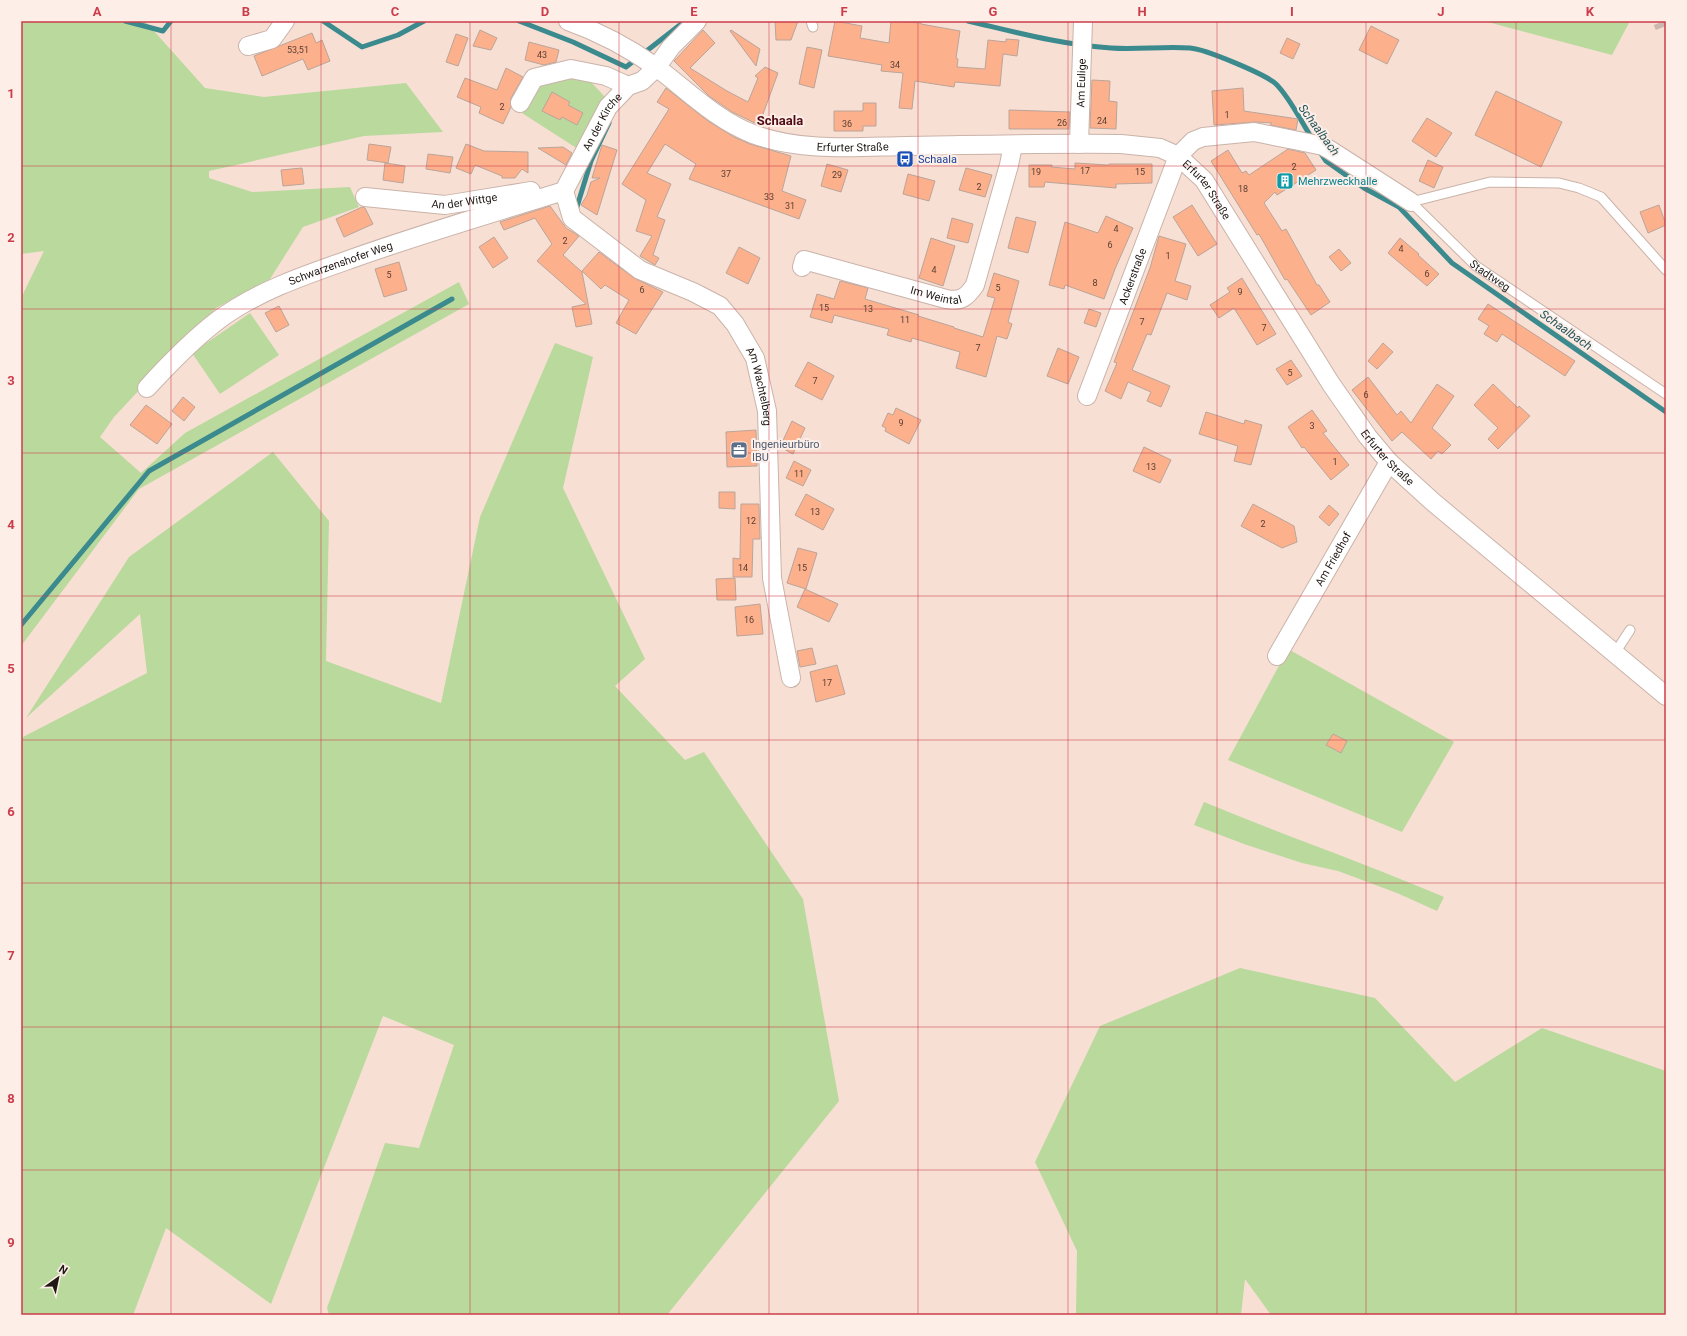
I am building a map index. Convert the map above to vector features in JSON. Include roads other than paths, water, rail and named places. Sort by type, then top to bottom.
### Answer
[{"type":"street","points":[[248,46],[272,38],[284,21]]},
{"type":"street","name":"Erfurter Straße","points":[[568,21],[591,30],[644,60],[726,120],[752,134],[783,142],[820,146],[1121,144],[1160,148],[1178,156],[1204,180],[1331,384],[1368,437],[1389,462],[1433,502],[1666,696]]},
{"type":"street","name":"An der Kirche","points":[[564,191],[608,107],[628,86],[642,81],[644,60],[671,47],[697,21]]},
{"type":"street","name":"Am Eulige","points":[[1079,144],[1082,35]]},
{"type":"street","points":[[520,103],[534,78],[571,69],[606,76],[628,86]]},
{"type":"street","name":"Stadtweg","points":[[1178,156],[1193,141],[1203,137],[1254,132],[1323,146],[1411,202]]},
{"type":"street","name":"Im Weintal","points":[[802,267],[804,260],[946,299],[956,301],[963,299],[975,285],[1009,165],[1013,145]]},
{"type":"street","name":"Ackerstraße","points":[[1087,396],[1178,156]]},
{"type":"street","name":"An der Wittge","points":[[365,197],[445,205],[530,191],[564,191]]},
{"type":"street","name":"Schwarzenshofer Weg","points":[[147,388],[173,360],[217,321],[241,305],[296,279],[403,241],[564,191]]},
{"type":"street","name":"Am Wachtelberg","points":[[564,191],[572,218],[640,270],[693,292],[720,306],[735,324],[755,358],[767,411],[772,578],[791,678]]},
{"type":"street","name":"Am Friedhof","points":[[1277,656],[1389,462]]},
{"type":"lane","points":[[1411,202],[1490,182],[1559,183],[1580,188],[1601,197],[1666,270]]},
{"type":"lane","name":"Stadtweg","points":[[1411,202],[1476,266],[1666,394]]},
{"type":"lane","points":[[1615,653],[1630,630]]},
{"type":"waterway","name":"Schaalbach","points":[[125,21],[163,31],[171,21]]},
{"type":"waterway","name":"Schaalbach","points":[[323,21],[362,47],[398,35],[424,21]]},
{"type":"waterway","name":"Schaalbach","points":[[519,21],[573,42],[626,67],[685,21]]},
{"type":"waterway","name":"Schaalbach","points":[[968,21],[1039,38],[1075,44],[1121,48],[1170,47],[1198,49],[1248,68],[1276,84],[1291,104],[1313,140]]},
{"type":"waterway","points":[[576,210],[591,161],[609,123]]},
{"type":"waterway","name":"Schaalbach","points":[[1320,152],[1326,161],[1364,188],[1399,207],[1452,263],[1666,412]]},
{"type":"waterway","points":[[21,625],[149,471],[452,299]]},
{"type":"tunnel","points":[[1664,21],[1666,26]]},
{"type":"place","name":"Schaala","points":[[905,159]]},
{"type":"place","name":"Mehrzweckhalle","points":[[1285,181]]},
{"type":"place","name":"Ingenieurbüro IBU","points":[[739,450]]},
{"type":"district","name":"Schaala","points":[[780,120]]}]
